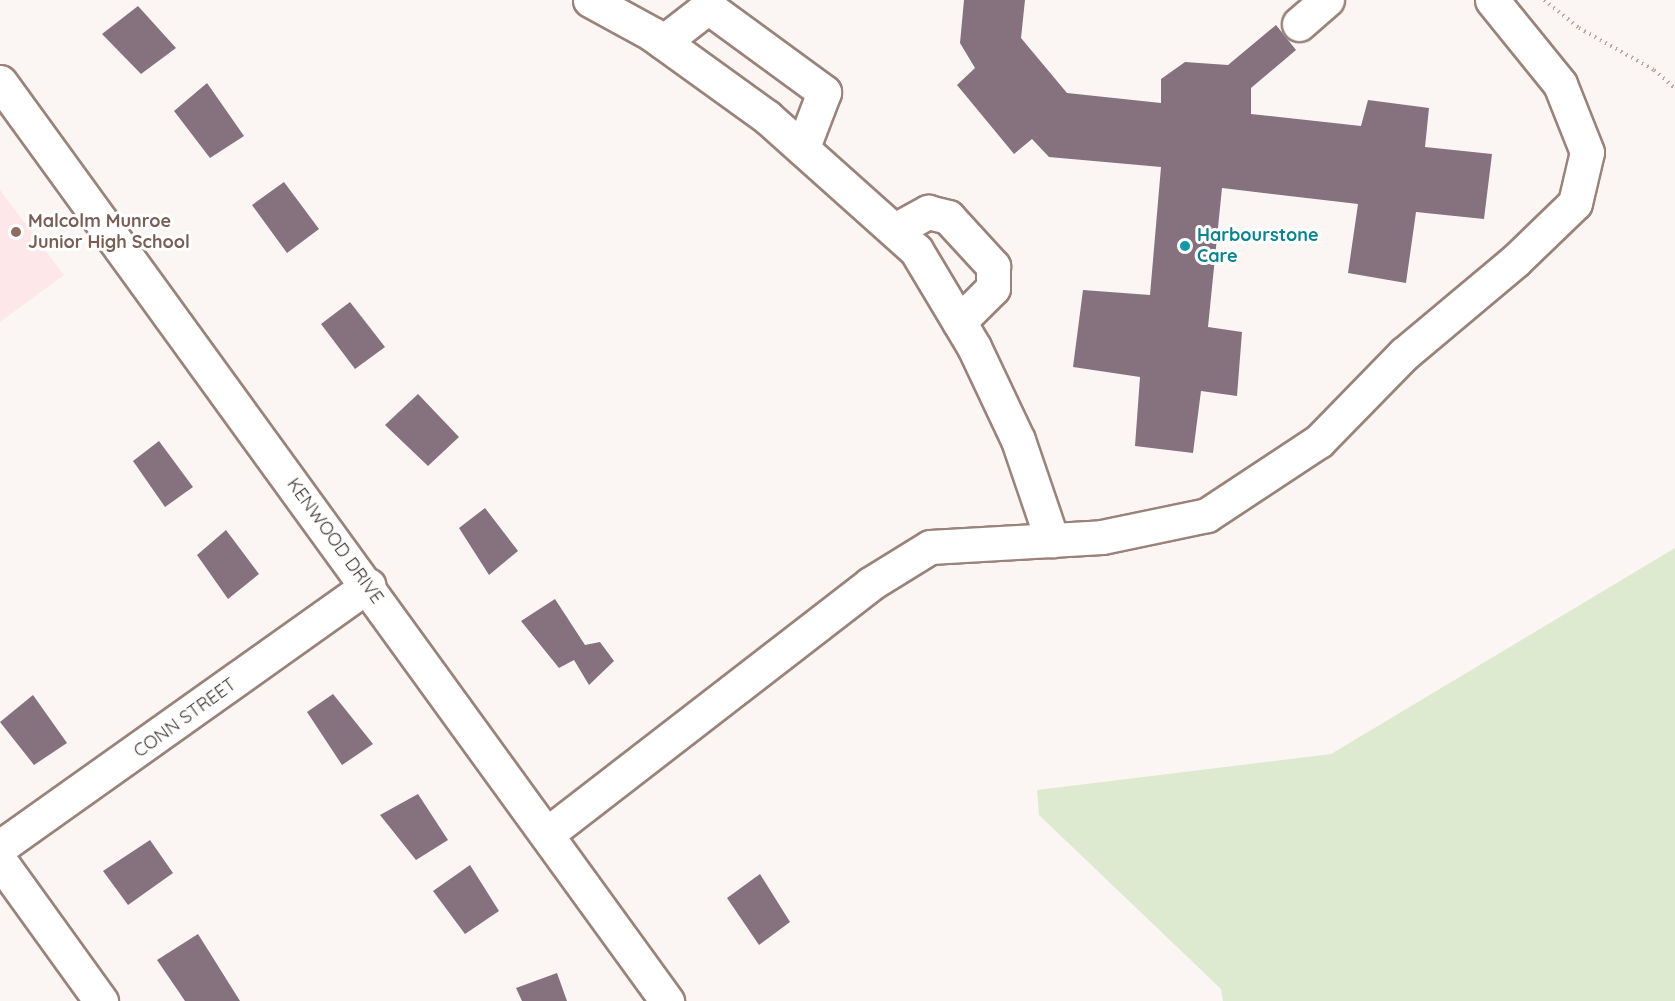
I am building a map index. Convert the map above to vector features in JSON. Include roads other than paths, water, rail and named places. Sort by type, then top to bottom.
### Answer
[{"type":"street","points":[[590,0],[663,42],[803,147],[916,250],[959,322],[1018,440],[1052,540]]},
{"type":"street","points":[[1299,24],[1327,0]]},
{"type":"street","points":[[547,834],[870,584],[930,547],[1102,537],[1207,515],[1320,441],[1404,354],[1515,261],[1575,203],[1587,152],[1560,84],[1492,0]]},
{"type":"street","points":[[663,42],[708,7],[824,92],[803,147]]},
{"type":"street","name":"KENWOOD DRIVE","points":[[0,82],[368,585],[667,1001]]},
{"type":"street","points":[[895,230],[928,212],[948,217],[993,266],[993,288],[959,322]]},
{"type":"street","name":"CONN STREET","points":[[0,847],[368,585]]},
{"type":"street","points":[[0,861],[101,1001]]},
{"type":"place","name":"Malcolm Munroe Junior High School","points":[[16,232]]},
{"type":"place","name":"Harbourstone Care","points":[[1185,246]]}]
